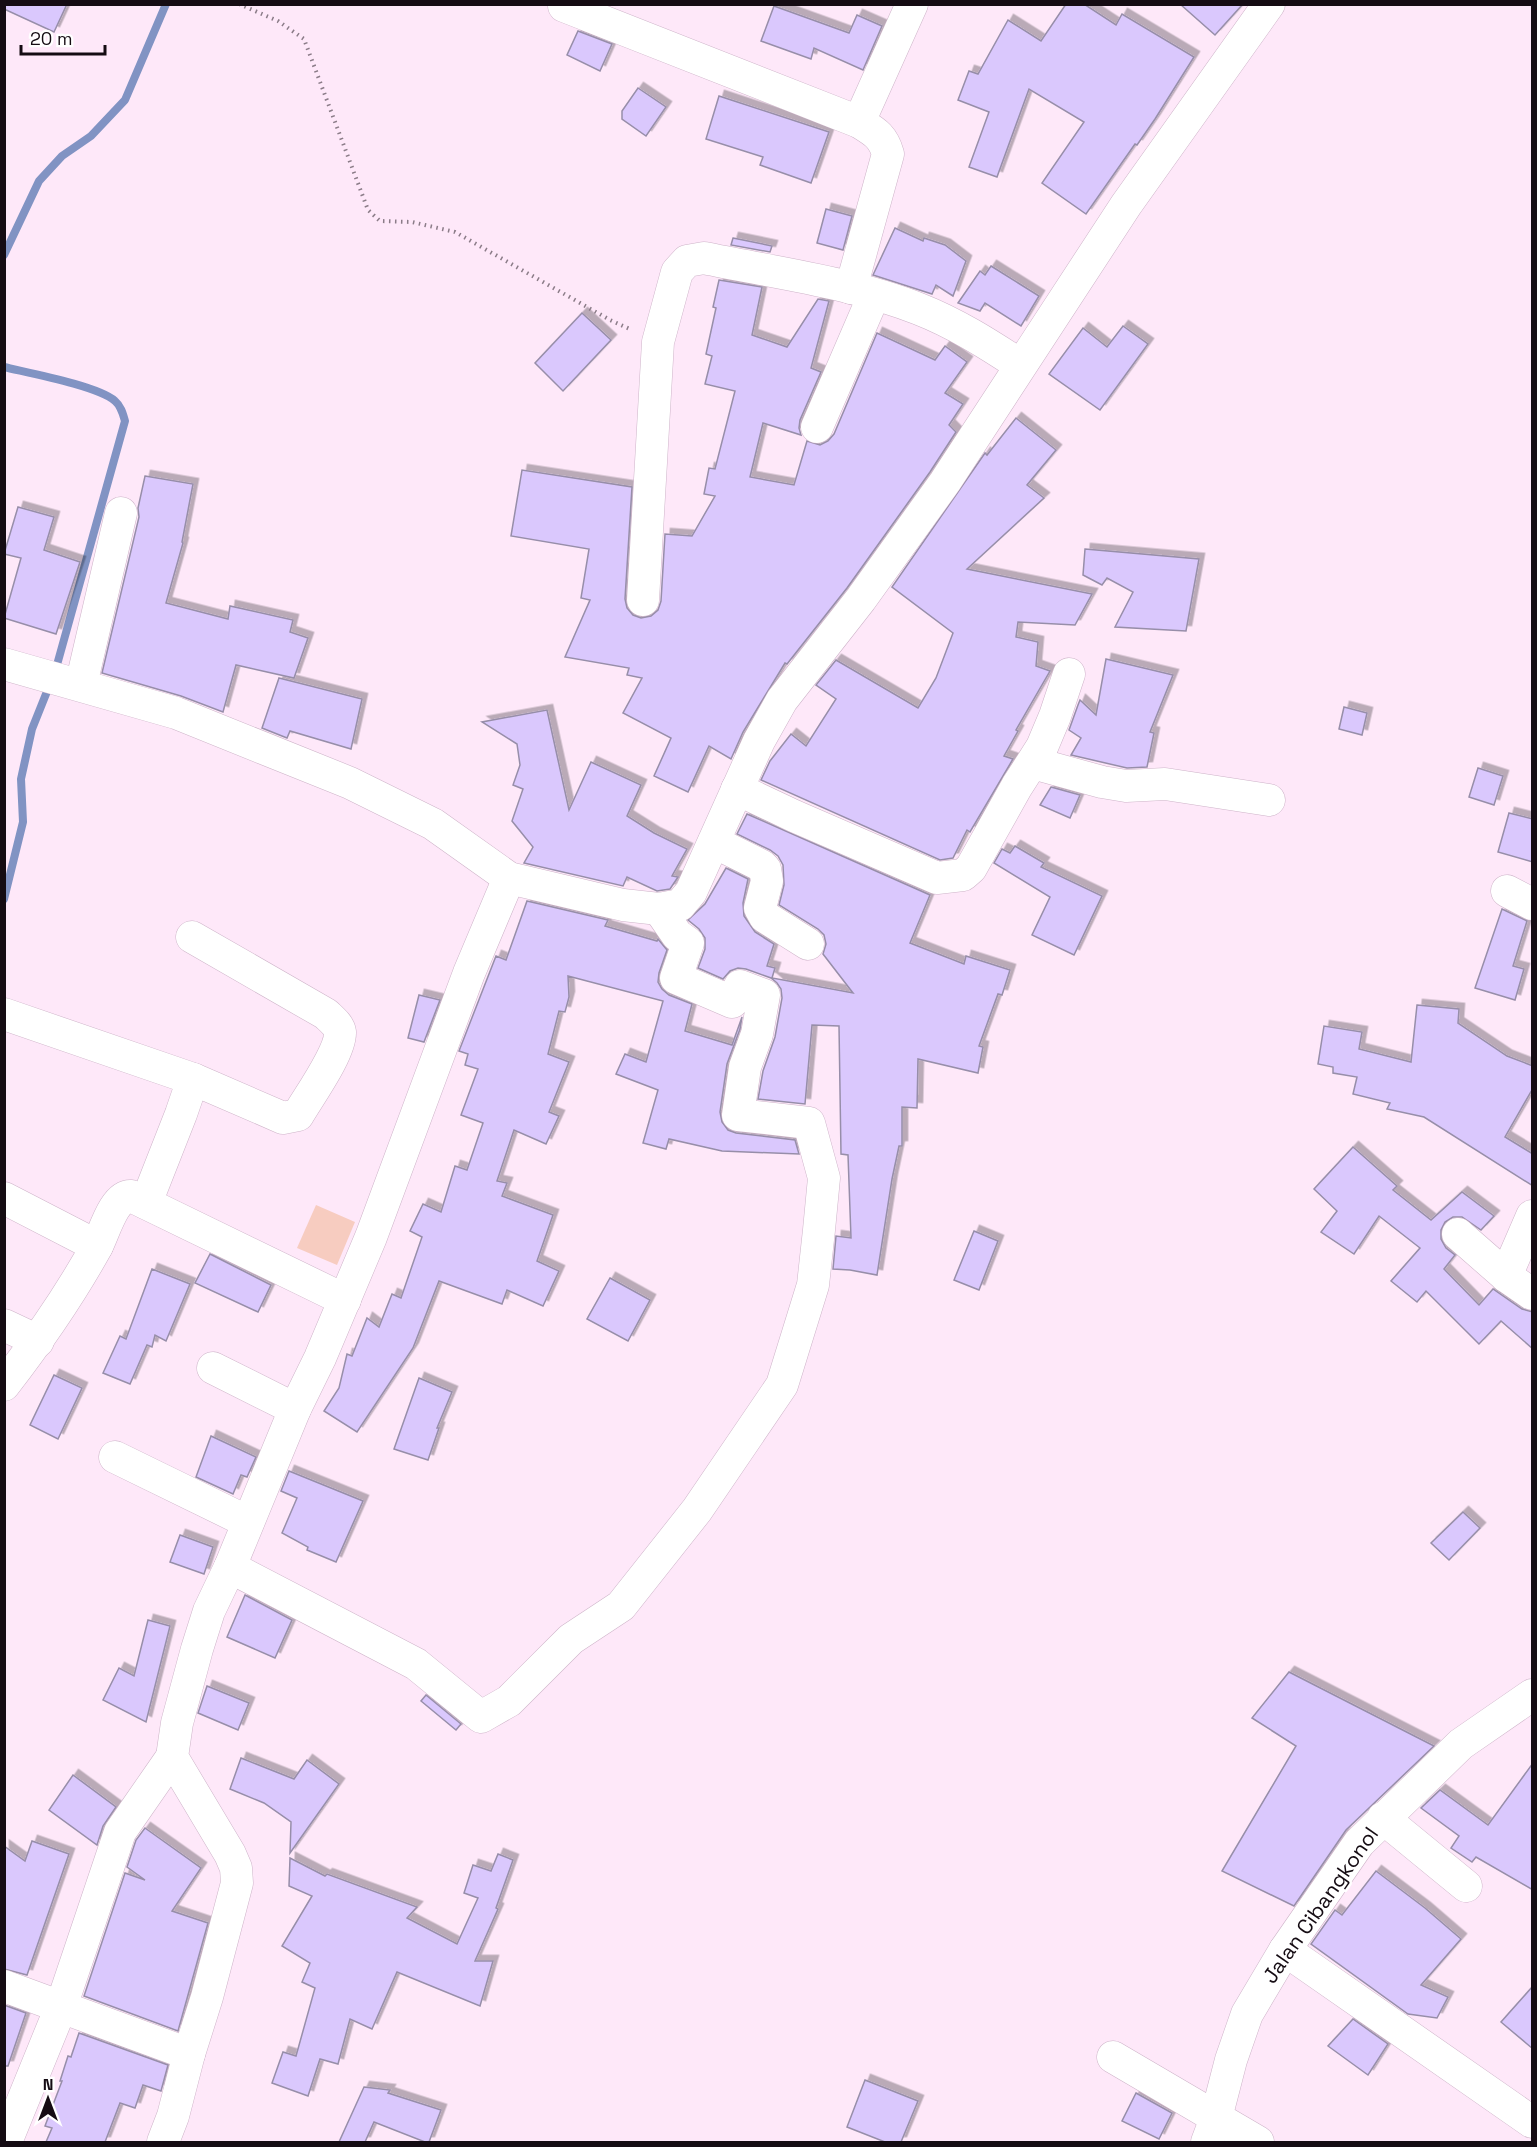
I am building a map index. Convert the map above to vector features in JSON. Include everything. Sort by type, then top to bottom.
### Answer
[{"type":"street","points":[[860,122],[912,4]]},
{"type":"street","points":[[17,667],[176,713],[350,783],[433,824],[509,878],[623,905],[659,909],[680,905],[691,892],[759,741],[782,700],[861,599],[945,482],[1153,166],[1268,5]]},
{"type":"street","points":[[564,6],[860,122],[876,132],[885,142],[888,154],[863,292],[817,427]]},
{"type":"street","points":[[643,600],[658,342],[677,272],[691,260],[704,258],[863,292],[919,309],[975,336],[1020,365]]},
{"type":"street","points":[[76,684],[121,513]]},
{"type":"street","points":[[737,789],[937,878],[963,875],[971,868],[1017,786],[1033,763],[1056,716],[1069,674]]},
{"type":"street","points":[[1033,763],[1101,782],[1126,786],[1165,784],[1269,800]]},
{"type":"street","points":[[714,842],[762,866],[767,881],[760,908],[765,917],[808,944]]},
{"type":"street","points":[[6,2142],[61,2007],[120,1832],[172,1757],[177,1723],[209,1611],[230,1567],[295,1409],[345,1300],[396,1172],[469,973],[509,878]]},
{"type":"street","points":[[230,1567],[416,1664],[481,1717],[509,1701],[571,1639],[621,1606],[697,1509],[782,1385],[813,1285],[824,1178],[809,1123],[738,1115],[745,1067],[757,1034],[764,995],[740,986],[732,1002],[676,978],[688,943],[677,935],[659,909]]},
{"type":"street","points":[[4,1014],[193,1078],[283,1118],[298,1115],[337,1049],[340,1031],[335,1022],[326,1014],[192,937]]},
{"type":"street","points":[[146,1203],[193,1078]]},
{"type":"street","points":[[4,1385],[38,1341],[98,1246],[120,1198],[125,1196],[146,1203],[345,1300]]},
{"type":"street","points":[[4,1198],[98,1246]]},
{"type":"street","points":[[1506,1276],[1533,1216]]},
{"type":"street","points":[[1458,1234],[1506,1276],[1533,1294]]},
{"type":"street","points":[[4,1325],[38,1341]]},
{"type":"street","points":[[213,1368],[295,1409]]},
{"type":"street","points":[[115,1456],[248,1522]]},
{"type":"street","name":"Jalan Cibangkonol","points":[[1211,2130],[1247,2014],[1285,1950],[1359,1843],[1461,1744],[1533,1695]]},
{"type":"street","points":[[163,2142],[173,2116],[207,1997],[237,1882],[236,1868],[230,1854],[172,1757]]},
{"type":"street","points":[[1383,1818],[1466,1886]]},
{"type":"street","points":[[1285,1950],[1533,2122]]},
{"type":"street","points":[[4,1986],[189,2054]]},
{"type":"street","points":[[1113,2057],[1211,2130],[1258,2142]]},
{"type":"path","points":[[239,4],[278,21],[304,39],[369,210],[380,221],[412,222],[455,232],[610,320],[658,342]]},
{"type":"shaded area","points":[[316,1205],[355,1222],[337,1265],[297,1248]]},
{"type":"building","points":[[4,4],[67,4],[54,32],[4,9]]},
{"type":"building","points":[[1066,4],[1084,4],[1116,25],[1122,14],[1194,57],[1155,119],[1086,214],[1042,183],[1084,122],[1029,89],[997,177],[969,167],[989,112],[958,100],[969,71],[978,74],[1008,20],[1041,41]]},
{"type":"building","points":[[1180,4],[1243,4],[1215,35]]},
{"type":"building","points":[[774,6],[849,33],[857,15],[882,26],[863,70],[814,48],[811,59],[761,41]]},
{"type":"building","points":[[578,31],[612,44],[600,71],[567,55]]},
{"type":"building","points":[[638,88],[666,107],[646,136],[622,119],[622,111]]},
{"type":"building","points":[[719,96],[829,132],[811,183],[760,165],[763,157],[706,139]]},
{"type":"building","points":[[826,209],[852,216],[843,250],[817,243]]},
{"type":"building","points":[[895,228],[923,241],[924,238],[945,245],[966,261],[953,296],[936,285],[932,294],[873,275]]},
{"type":"building","points":[[733,238],[772,246],[770,252],[731,245]]},
{"type":"building","points":[[991,266],[1039,296],[1021,326],[985,303],[980,311],[958,303],[980,271],[985,275]]},
{"type":"building","points":[[719,280],[762,287],[752,335],[787,347],[818,299],[829,301],[811,368],[821,372],[800,420],[801,435],[763,423],[750,477],[794,485],[807,441],[820,445],[834,434],[877,333],[935,360],[945,346],[967,362],[945,393],[963,404],[949,425],[956,432],[847,588],[787,664],[785,663],[743,732],[731,759],[709,746],[688,792],[654,776],[671,738],[623,713],[642,678],[627,675],[629,668],[565,657],[590,600],[581,598],[589,549],[511,536],[522,470],[632,487],[625,599],[627,608],[633,615],[641,618],[651,616],[658,610],[661,601],[665,534],[692,536],[715,496],[704,494],[709,468],[715,469],[735,391],[705,384],[712,356],[706,354],[716,308],[713,307]]},
{"type":"building","points":[[582,313],[611,340],[563,391],[535,363]]},
{"type":"building","points":[[1123,326],[1148,344],[1100,410],[1049,374],[1083,328],[1107,347]]},
{"type":"building","points":[[1016,418],[1056,450],[1027,485],[1044,498],[967,569],[1092,594],[1075,625],[1018,622],[1016,637],[1038,642],[1036,666],[1050,671],[1016,730],[1018,731],[1004,756],[1013,759],[970,832],[967,830],[953,858],[940,860],[761,780],[770,761],[791,734],[806,746],[836,699],[816,685],[836,660],[918,708],[936,678],[953,633],[892,587],[985,453],[987,455]]},
{"type":"building","points":[[145,476],[193,484],[183,543],[166,603],[228,619],[230,606],[293,620],[290,632],[308,638],[294,678],[236,665],[223,712],[181,696],[102,673],[139,517],[138,508]]},
{"type":"building","points":[[18,507],[54,517],[44,550],[80,562],[56,634],[4,618],[21,558],[4,554]]},
{"type":"building","points":[[1085,549],[1199,559],[1186,631],[1115,627],[1133,592],[1107,578],[1102,585],[1083,575]]},
{"type":"building","points":[[1106,659],[1173,675],[1150,732],[1154,733],[1147,767],[1127,768],[1071,755],[1081,738],[1069,730],[1078,705],[1080,700],[1096,715]]},
{"type":"building","points":[[279,678],[362,699],[351,749],[290,731],[287,738],[262,728]]},
{"type":"building","points":[[1344,707],[1367,713],[1362,735],[1339,729]]},
{"type":"building","points":[[547,710],[569,810],[591,762],[641,785],[627,816],[654,833],[687,849],[672,876],[678,877],[670,889],[657,891],[627,877],[623,886],[524,863],[533,847],[512,821],[523,789],[513,785],[520,765],[517,744],[482,722]]},
{"type":"building","points":[[1478,768],[1503,776],[1494,805],[1469,797]]},
{"type":"building","points":[[1051,787],[1080,795],[1070,818],[1040,805]]},
{"type":"building","points":[[1509,813],[1533,819],[1533,862],[1498,852]]},
{"type":"building","points":[[747,814],[930,895],[910,943],[964,964],[966,956],[1010,970],[1002,995],[998,994],[979,1046],[983,1047],[978,1073],[918,1059],[917,1108],[902,1107],[902,1146],[899,1146],[892,1179],[877,1275],[833,1269],[836,1236],[851,1238],[848,1155],[841,1154],[839,1026],[812,1025],[805,1104],[758,1099],[763,1071],[775,1037],[782,998],[781,989],[771,978],[746,969],[738,968],[730,971],[723,979],[698,968],[705,949],[705,938],[699,929],[688,920],[705,904],[726,868],[748,879],[743,903],[744,916],[755,932],[774,944],[767,966],[775,968],[772,978],[853,993],[823,954],[826,944],[824,935],[779,905],[784,885],[783,865],[778,856],[770,850],[737,834]]},
{"type":"building","points":[[1015,846],[1044,863],[1041,867],[1102,896],[1074,955],[1032,935],[1050,897],[994,863],[1002,849],[1010,853]]},
{"type":"building","points":[[527,901],[608,920],[605,926],[657,941],[658,939],[667,950],[658,982],[669,995],[692,1004],[685,1031],[732,1045],[742,1017],[727,1064],[720,1112],[722,1122],[728,1130],[736,1133],[795,1140],[799,1154],[722,1151],[669,1139],[666,1149],[643,1143],[658,1090],[616,1074],[625,1054],[646,1062],[663,1001],[568,976],[569,997],[565,1012],[559,1011],[548,1054],[569,1062],[549,1112],[559,1116],[546,1144],[514,1130],[497,1181],[507,1183],[502,1196],[553,1215],[537,1261],[559,1271],[543,1306],[507,1290],[502,1304],[439,1281],[413,1348],[357,1432],[324,1411],[339,1388],[347,1354],[352,1356],[367,1318],[379,1327],[392,1294],[401,1298],[422,1237],[410,1231],[423,1204],[441,1212],[455,1166],[467,1170],[483,1123],[461,1115],[478,1069],[465,1065],[468,1054],[459,1051],[496,956],[506,960]]},
{"type":"building","points":[[1502,909],[1527,921],[1513,966],[1524,969],[1515,1000],[1475,988]]},
{"type":"building","points":[[419,995],[440,1000],[424,1042],[408,1038]]},
{"type":"building","points":[[1417,1005],[1459,1009],[1458,1023],[1507,1056],[1533,1066],[1533,1088],[1505,1137],[1533,1154],[1533,1186],[1424,1117],[1387,1109],[1390,1103],[1353,1094],[1357,1077],[1333,1073],[1333,1067],[1318,1064],[1324,1026],[1362,1032],[1359,1049],[1411,1062]]},
{"type":"building","points":[[1353,1147],[1397,1186],[1393,1190],[1431,1220],[1462,1192],[1494,1216],[1481,1230],[1462,1217],[1453,1217],[1445,1222],[1441,1230],[1441,1239],[1446,1248],[1455,1255],[1444,1269],[1479,1305],[1493,1289],[1522,1309],[1533,1312],[1533,1349],[1501,1321],[1479,1344],[1426,1291],[1417,1302],[1391,1281],[1420,1248],[1379,1216],[1354,1254],[1321,1232],[1337,1211],[1314,1189]]},
{"type":"building","points":[[974,1231],[998,1241],[979,1290],[954,1280]]},
{"type":"building","points":[[210,1254],[271,1285],[258,1312],[195,1283]]},
{"type":"building","points":[[152,1269],[190,1284],[166,1341],[155,1335],[152,1347],[147,1345],[130,1384],[103,1373],[120,1336],[126,1339]]},
{"type":"building","points":[[610,1278],[650,1300],[628,1341],[587,1319]]},
{"type":"building","points":[[54,1375],[82,1388],[58,1439],[30,1425]]},
{"type":"building","points":[[419,1378],[452,1392],[437,1428],[439,1428],[428,1460],[394,1449]]},
{"type":"building","points":[[211,1436],[256,1457],[247,1477],[241,1475],[233,1494],[196,1477]]},
{"type":"building","points":[[289,1471],[363,1501],[336,1562],[307,1550],[308,1547],[282,1533],[297,1498],[281,1491]]},
{"type":"building","points":[[1463,1512],[1480,1528],[1449,1560],[1431,1543]]},
{"type":"building","points":[[180,1535],[213,1547],[204,1574],[170,1562]]},
{"type":"building","points":[[245,1595],[292,1620],[275,1658],[227,1637]]},
{"type":"building","points":[[148,1620],[170,1626],[146,1722],[103,1700],[119,1668],[134,1676]]},
{"type":"building","points":[[1289,1672],[1434,1746],[1346,1830],[1294,1906],[1222,1871],[1296,1746],[1252,1718]]},
{"type":"building","points":[[207,1686],[249,1703],[238,1730],[198,1713]]},
{"type":"building","points":[[426,1695],[461,1724],[456,1730],[421,1701]]},
{"type":"building","points":[[241,1758],[294,1779],[307,1760],[339,1784],[290,1853],[291,1822],[264,1803],[230,1789]]},
{"type":"building","points":[[1533,1763],[1533,1890],[1476,1857],[1472,1862],[1451,1848],[1459,1836],[1421,1808],[1440,1790],[1488,1825]]},
{"type":"building","points":[[73,1775],[116,1807],[103,1826],[97,1845],[49,1810]]},
{"type":"building","points":[[145,1828],[201,1868],[172,1911],[208,1923],[178,2031],[84,1996],[125,1873],[145,1880],[127,1867],[136,1840]]},
{"type":"building","points":[[32,1841],[69,1854],[27,1975],[4,1969],[4,1846],[25,1861]]},
{"type":"building","points":[[498,1854],[513,1860],[496,1908],[498,1909],[475,1961],[493,1961],[480,2006],[397,1972],[372,2029],[350,2019],[338,2064],[320,2059],[308,2096],[272,2083],[283,2052],[296,2056],[315,1988],[302,1982],[310,1963],[282,1946],[312,1896],[289,1886],[290,1858],[325,1876],[327,1874],[417,1907],[407,1918],[457,1944],[478,1898],[464,1893],[473,1865],[491,1871]]},
{"type":"building","points":[[1376,1871],[1461,1939],[1421,1985],[1448,1997],[1437,2018],[1408,2014],[1311,1944],[1335,1910],[1342,1915]]},
{"type":"building","points":[[1533,1986],[1533,2049],[1501,2022]]},
{"type":"building","points":[[4,2005],[26,2013],[8,2066],[4,2066]]},
{"type":"building","points":[[1353,2019],[1388,2044],[1368,2075],[1328,2046]]},
{"type":"building","points":[[79,2033],[168,2065],[161,2091],[143,2085],[135,2108],[120,2103],[105,2142],[46,2142],[52,2128],[45,2126],[62,2081],[60,2081],[68,2056],[71,2057]]},
{"type":"building","points":[[865,2080],[918,2101],[901,2142],[885,2142],[847,2127]]},
{"type":"building","points":[[364,2087],[390,2090],[388,2093],[441,2110],[429,2142],[374,2122],[365,2142],[339,2142]]},
{"type":"building","points":[[1136,2093],[1172,2113],[1159,2139],[1122,2121]]},
{"type":"waterway","points":[[4,255],[39,181],[62,156],[91,136],[125,100],[166,4]]},
{"type":"waterway","points":[[4,367],[63,381],[106,395],[119,405],[125,421],[55,672]]},
{"type":"waterway","points":[[4,899],[23,822],[21,779],[32,729],[50,684]]}]
